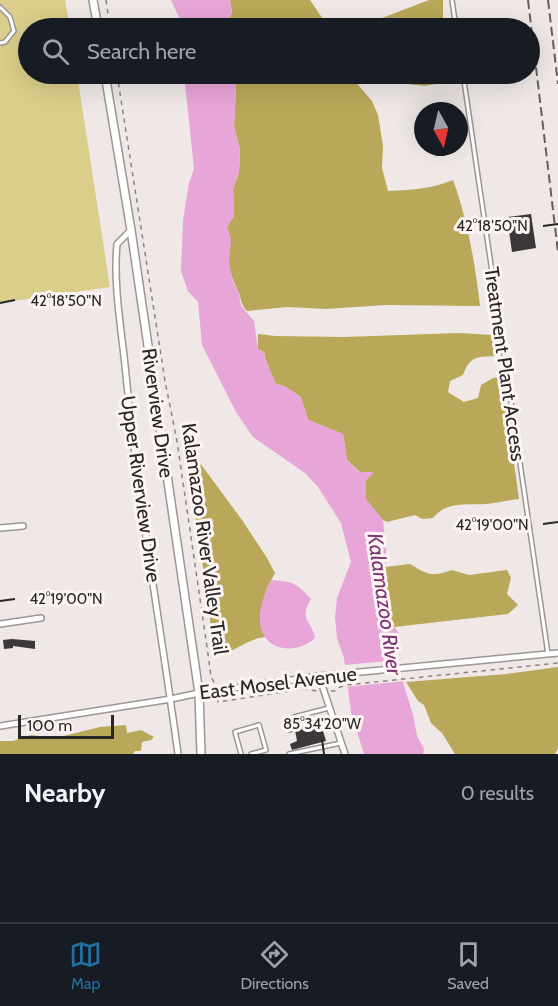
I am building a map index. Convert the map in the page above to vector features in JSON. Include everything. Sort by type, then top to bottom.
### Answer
[{"type":"street","points":[[93,0],[96,18]]},
{"type":"street","name":"Riverview Drive","points":[[107,84],[131,230],[199,693],[201,754]]},
{"type":"street","name":"Upper Riverview Drive","points":[[131,230],[117,244],[118,295],[133,445],[178,754]]},
{"type":"street","points":[[0,528],[23,526]]},
{"type":"street","points":[[0,624],[42,618]]},
{"type":"street","name":"East Mosel Avenue","points":[[0,726],[216,690],[319,676],[558,653]]},
{"type":"street","points":[[319,676],[345,754]]},
{"type":"lane","points":[[452,0],[455,18]]},
{"type":"lane","points":[[0,7],[10,17],[14,31],[5,42],[0,43]]},
{"type":"lane","name":"Treatment Plant Access","points":[[464,84],[548,654]]},
{"type":"lane","points":[[290,730],[290,721],[294,717],[329,708]]},
{"type":"lane","points":[[241,754],[235,732],[259,725],[266,750],[251,754]]},
{"type":"lane","points":[[289,754],[341,743]]},
{"type":"path","points":[[105,0],[108,18]]},
{"type":"path","name":"Kalamazoo River Valley Trail","points":[[119,84],[165,381],[177,441],[207,650],[216,690]]},
{"type":"path","points":[[216,690],[218,702],[303,689],[336,691],[346,685],[558,663]]},
{"type":"shaded area","points":[[0,0],[65,0],[68,18],[18,18],[18,84],[79,84],[110,287],[0,303]]},
{"type":"shaded area","points":[[171,0],[230,0],[232,12],[229,18],[179,18]]},
{"type":"shaded area","points":[[230,0],[310,0],[322,18],[229,18],[232,12]]},
{"type":"shaded area","points":[[429,0],[443,0],[443,18],[382,18]]},
{"type":"shaded area","points":[[185,84],[235,84],[234,127],[240,149],[239,172],[233,189],[234,216],[227,227],[231,238],[229,263],[233,282],[239,293],[241,306],[254,321],[258,349],[264,352],[276,384],[284,386],[301,397],[308,420],[343,434],[347,460],[359,472],[374,472],[366,480],[366,499],[383,520],[386,549],[384,614],[399,633],[400,643],[394,653],[417,736],[424,749],[423,754],[364,754],[351,712],[344,658],[337,638],[335,617],[337,598],[351,562],[341,523],[318,487],[305,473],[253,437],[236,412],[202,345],[198,302],[188,291],[181,271],[183,220],[189,183],[194,169]]},
{"type":"shaded area","points":[[235,84],[357,84],[372,101],[378,115],[383,146],[382,168],[388,191],[429,187],[453,180],[470,243],[480,306],[385,305],[326,309],[287,307],[247,311],[231,275],[230,241],[227,227],[234,216],[233,189],[239,172],[240,149],[234,127]]},
{"type":"shaded area","points":[[408,84],[437,84],[424,86]]},
{"type":"shaded area","points":[[459,333],[493,335],[495,356],[478,357],[471,361],[463,375],[450,381],[448,392],[464,402],[478,398],[481,385],[493,378],[502,377],[519,499],[450,506],[433,518],[422,519],[415,515],[387,522],[366,500],[366,480],[373,472],[360,472],[347,460],[343,434],[308,420],[301,397],[284,386],[276,384],[264,352],[258,349],[258,334],[344,337]]},
{"type":"shaded area","points":[[186,444],[242,520],[275,573],[267,588],[260,623],[265,637],[252,640],[216,656],[213,648]]},
{"type":"shaded area","points":[[410,564],[426,573],[435,574],[452,570],[469,575],[507,570],[511,578],[507,594],[518,605],[508,614],[394,627],[384,614],[385,567]]},
{"type":"shaded area","points":[[271,580],[294,584],[311,599],[307,606],[306,616],[315,638],[307,644],[281,648],[266,639],[262,631],[260,610]]},
{"type":"shaded area","points":[[558,667],[558,748],[555,754],[455,754],[442,733],[431,723],[424,705],[418,701],[406,682],[506,674]]},
{"type":"shaded area","points":[[126,725],[127,733],[141,730],[154,737],[142,742],[141,751],[135,751],[133,754],[0,754],[0,741],[13,741],[31,735],[55,738],[100,727]]},
{"type":"pier","points":[[399,660],[405,681],[346,687],[344,665]]},
{"type":"building","points":[[531,214],[536,248],[512,252],[507,217]]},
{"type":"building","points":[[3,640],[35,641],[35,649],[13,646],[13,648],[4,649]]},
{"type":"building","points":[[321,724],[326,741],[292,750],[290,744],[297,741],[295,730]]},
{"type":"railway","points":[[528,0],[530,18]]},
{"type":"railway","points":[[548,0],[558,84]]},
{"type":"railway","points":[[538,84],[558,252]]},
{"type":"water label","name":"Kalamazoo River","points":[[385,604]]}]
